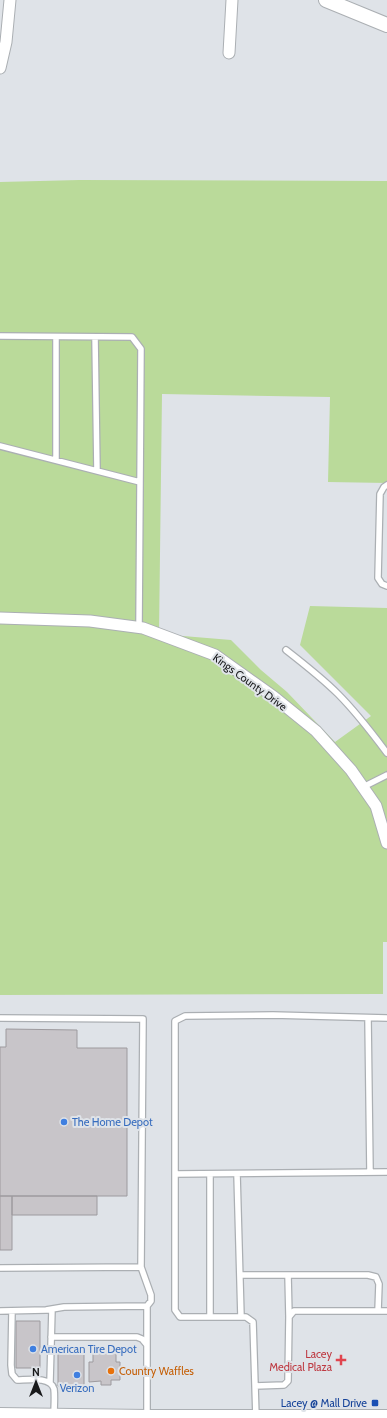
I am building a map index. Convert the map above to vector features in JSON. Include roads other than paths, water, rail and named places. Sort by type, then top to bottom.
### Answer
[{"type":"main road","points":[[0,1416],[147,1418],[387,1418]]},
{"type":"street","points":[[0,68],[6,42],[10,0]]},
{"type":"street","points":[[229,53],[232,0]]},
{"type":"street","points":[[326,0],[387,25]]},
{"type":"street","name":"Kings County Drive","points":[[0,618],[90,621],[139,628],[215,654],[274,697],[316,731],[351,770],[376,806],[387,843]]},
{"type":"lane","points":[[0,336],[132,336],[141,348],[139,628]]},
{"type":"lane","points":[[56,337],[56,460]]},
{"type":"lane","points":[[95,337],[97,471]]},
{"type":"lane","points":[[0,446],[140,482]]},
{"type":"lane","points":[[387,485],[380,494],[378,578],[382,584],[387,586]]},
{"type":"lane","points":[[286,650],[308,667],[338,694],[387,753]]},
{"type":"lane","points":[[363,787],[387,775]]},
{"type":"lane","points":[[256,1418],[253,1322],[246,1317],[180,1317],[175,1310],[175,1021],[185,1016],[273,1015],[387,1018]]},
{"type":"lane","points":[[0,1018],[143,1019],[142,1267],[151,1295],[151,1302],[147,1306],[147,1418]]},
{"type":"lane","points":[[368,1018],[370,1172]]},
{"type":"lane","points":[[175,1174],[387,1172]]},
{"type":"lane","points":[[210,1174],[210,1317]]},
{"type":"lane","points":[[238,1174],[241,1317]]},
{"type":"lane","points":[[0,1268],[142,1267]]},
{"type":"lane","points":[[240,1275],[368,1275],[376,1277],[379,1284],[378,1311]]},
{"type":"lane","points":[[255,1386],[284,1385],[288,1381],[288,1275]]},
{"type":"lane","points":[[0,1311],[52,1309],[64,1307],[147,1306]]},
{"type":"lane","points":[[52,1309],[50,1382],[54,1388],[54,1416]]},
{"type":"lane","points":[[12,1311],[12,1374],[17,1380],[50,1382]]},
{"type":"lane","points":[[289,1317],[294,1311],[387,1311]]},
{"type":"lane","points":[[51,1337],[137,1338],[142,1339],[147,1345]]},
{"type":"place","name":"The Home Depot","points":[[64,1122]]},
{"type":"place","name":"American Tire Depot","points":[[33,1349]]},
{"type":"place","name":"Lacey Medical Plaza","points":[[341,1360]]},
{"type":"place","name":"Country Waffles","points":[[111,1371]]},
{"type":"place","name":"Verizon","points":[[77,1375]]},
{"type":"place","name":"Lacey @ Mall Drive","points":[[375,1403]]}]
